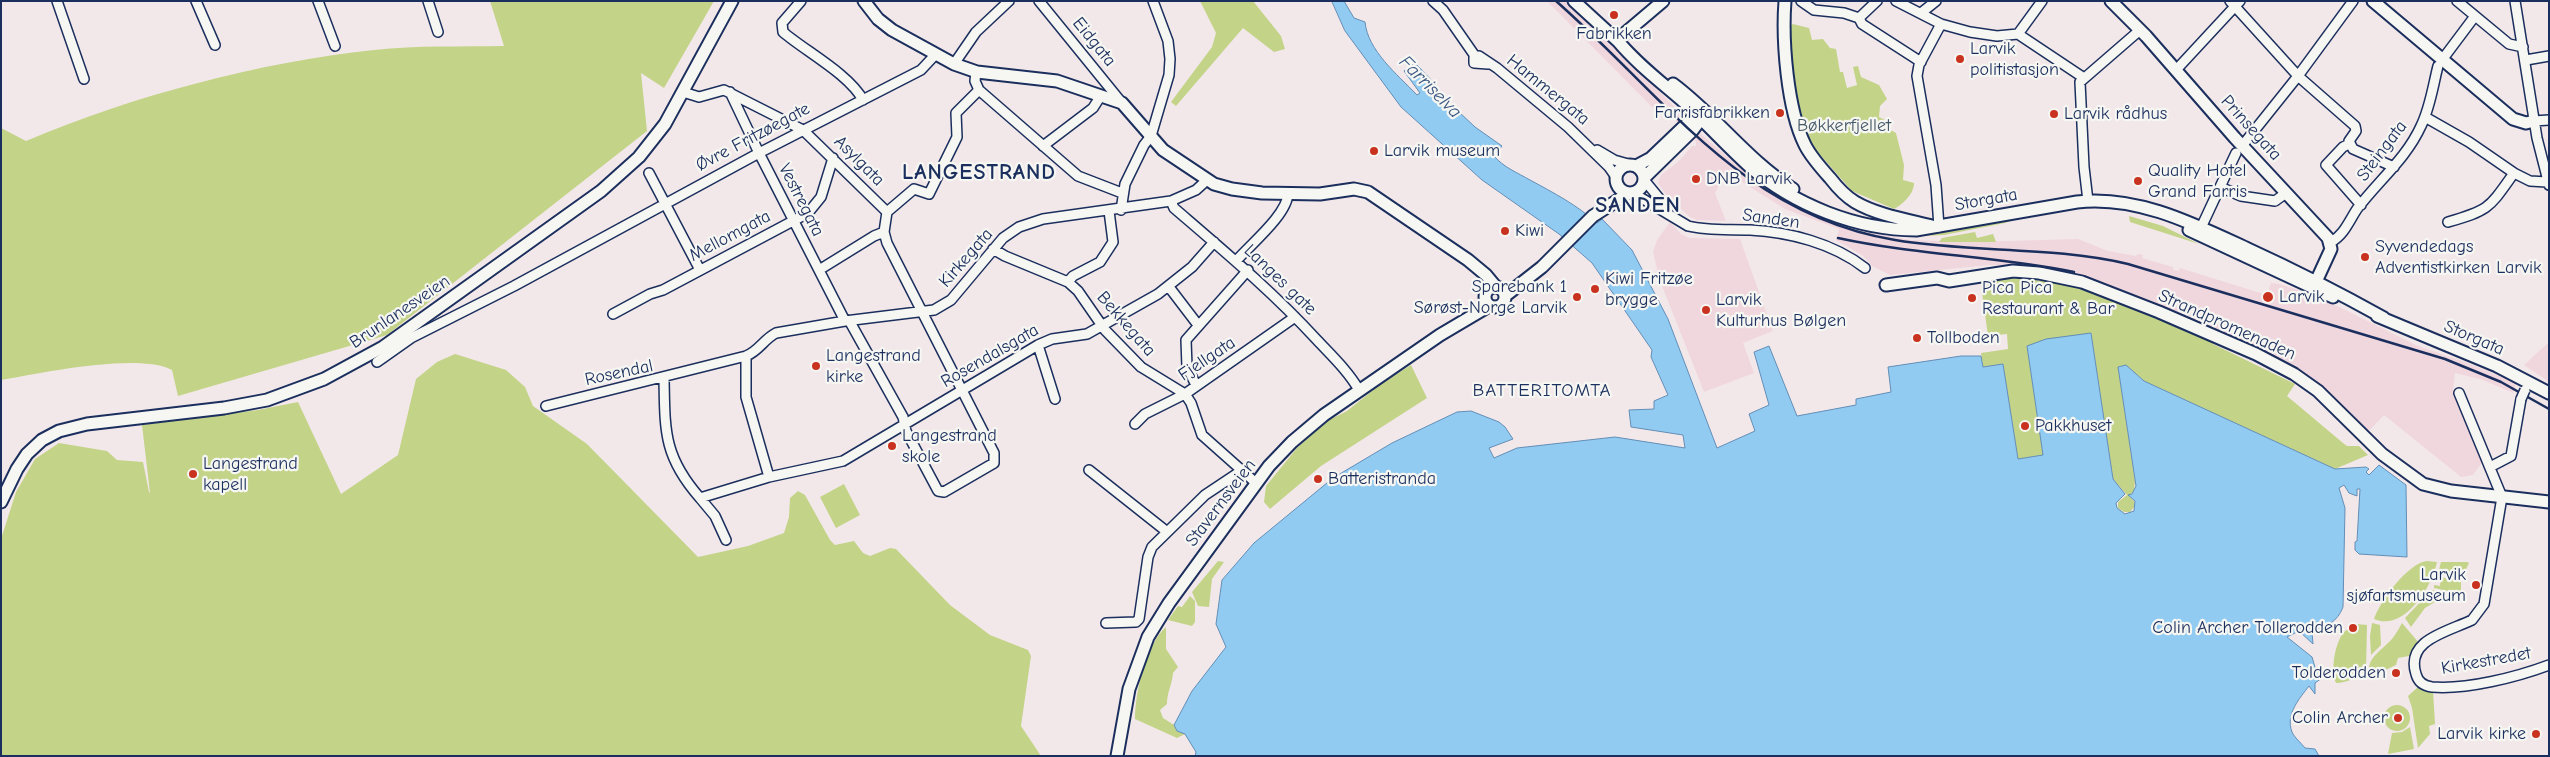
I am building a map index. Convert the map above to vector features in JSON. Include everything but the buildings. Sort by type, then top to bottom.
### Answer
[{"type":"main road","name":"Brunlanesveien","points":[[1,502],[16,469],[27,454],[42,440],[59,431],[87,424],[224,408],[267,400],[324,379],[373,353],[622,174],[656,137],[683,92],[732,1]]},
{"type":"main road","points":[[864,1],[885,25],[935,55],[954,64],[976,72],[1057,81],[1122,103],[1163,150],[1207,180],[1244,191],[1320,194],[1354,189],[1368,192],[1453,249],[1486,275],[1500,290],[1501,306],[1486,299]]},
{"type":"main road","name":"Storgata","points":[[1574,1],[1617,40],[1629,54],[1760,163],[1790,187],[1836,214],[1876,226],[1907,230],[1938,227],[2088,201],[2110,201],[2169,214],[2199,231],[2384,318],[2497,366],[2549,393]]},
{"type":"main road","points":[[1617,40],[1663,1]]},
{"type":"main road","points":[[1785,1],[1785,44],[1788,80],[1804,144],[1837,186],[1856,202],[1901,218],[1938,227]]},
{"type":"main road","name":"Prinsegata","points":[[2111,1],[2176,70],[2239,150],[2286,193],[2331,242]]},
{"type":"main road","points":[[2373,1],[2440,63],[2513,119],[2526,123],[2534,121]]},
{"type":"main road","points":[[1486,299],[1489,288],[1500,290],[1542,267],[1592,216],[1617,182],[1620,169],[1651,158],[1702,115]]},
{"type":"main road","points":[[1592,216],[1641,188],[1645,179],[1702,115]]},
{"type":"main road","points":[[1632,165],[1642,170],[1645,179]]},
{"type":"main road","points":[[1617,182],[1631,193]]},
{"type":"main road","points":[[1901,218],[1907,230]]},
{"type":"main road","points":[[2315,284],[2331,249],[2331,242]]},
{"type":"main road","points":[[1479,271],[1486,299]]},
{"type":"main road","name":"Strandpromenaden","points":[[1886,284],[1936,278],[1949,281],[2014,271],[2039,272],[2082,282],[2256,354],[2294,374],[2318,391],[2382,454],[2423,484],[2451,491],[2549,502]]},
{"type":"main road","name":"Stavernsveien","points":[[1117,756],[1129,689],[1148,637],[1169,603],[1256,483],[1279,455],[1302,432],[1359,390],[1440,335],[1486,299]]},
{"type":"street","points":[[57,1],[84,79]]},
{"type":"street","points":[[196,1],[214,45]]},
{"type":"street","points":[[318,1],[335,46]]},
{"type":"street","points":[[428,1],[438,32]]},
{"type":"street","points":[[801,1],[782,23],[783,32],[808,49],[848,83],[863,100]]},
{"type":"street","points":[[954,64],[976,32],[1010,1]]},
{"type":"street","name":"Eidgata","points":[[1039,1],[1122,103]]},
{"type":"street","points":[[1121,210],[1122,193],[1144,145],[1151,136],[1169,75],[1170,59],[1165,32],[1153,1]]},
{"type":"street","name":"Hammergata","points":[[1432,1],[1442,10],[1475,56],[1497,68],[1586,143],[1614,160],[1632,165]]},
{"type":"street","points":[[1803,1],[1814,10],[1844,13],[1859,18],[1862,24],[1921,62]]},
{"type":"street","points":[[1859,18],[1877,1]]},
{"type":"street","points":[[1896,1],[1941,24],[1970,32],[1997,36],[2018,34],[2084,78]]},
{"type":"street","points":[[1921,13],[1936,1]]},
{"type":"street","points":[[2018,34],[2042,1]]},
{"type":"street","points":[[2199,231],[2239,150],[2298,76],[2353,1]]},
{"type":"street","points":[[2457,1],[2509,44],[2523,47]]},
{"type":"street","points":[[2424,117],[2468,142],[2514,173],[2530,181],[2548,183],[2537,138],[2526,60],[2515,1]]},
{"type":"street","points":[[2176,70],[2235,3],[2298,76],[2355,126],[2356,131],[2349,144],[2343,147],[2326,166],[2361,205]]},
{"type":"street","points":[[2440,63],[2475,16]]},
{"type":"street","points":[[1938,227],[1936,185],[1917,76],[1921,62],[1941,24]]},
{"type":"street","points":[[2088,201],[2079,87],[2084,78],[2140,30]]},
{"type":"street","name":"Øvre Fritzøegate","points":[[377,362],[404,342],[514,286],[758,153],[921,70],[935,55]]},
{"type":"street","points":[[2526,60],[2549,56]]},
{"type":"street","name":"Steingata","points":[[2331,242],[2338,238],[2361,205],[2394,168],[2413,140],[2424,117],[2440,63]]},
{"type":"street","points":[[976,72],[975,81],[979,90],[1082,179],[1122,193]]},
{"type":"street","points":[[887,212],[914,189],[929,194],[957,137],[956,113],[979,90]]},
{"type":"street","points":[[683,92],[699,97],[719,91],[730,92]]},
{"type":"street","name":"Asylgata","points":[[730,92],[804,130],[887,212],[884,232]]},
{"type":"street","name":"Vestregata","points":[[730,92],[758,153],[793,221],[903,417],[904,425],[939,492],[944,492],[992,466],[996,460],[962,391]]},
{"type":"street","points":[[1043,146],[1092,108],[1100,97]]},
{"type":"street","points":[[2534,121],[2549,120]]},
{"type":"street","name":"Hammergata","points":[[1586,143],[1617,182]]},
{"type":"street","points":[[2349,144],[2361,153],[2394,168]]},
{"type":"street","name":"Mellomgata","points":[[613,314],[808,213],[818,203],[834,158]]},
{"type":"street","points":[[649,173],[700,270]]},
{"type":"street","points":[[2448,222],[2479,213],[2490,207],[2514,173]]},
{"type":"street","name":"Sanden","points":[[1645,179],[1671,213]]},
{"type":"street","name":"Kirkegata","points":[[664,378],[746,356],[757,351],[770,336],[776,333],[922,312],[941,307],[951,300],[993,249],[1010,232],[1031,222],[1171,201],[1196,190],[1207,180]]},
{"type":"street","points":[[2220,188],[2241,196],[2275,201],[2286,193]]},
{"type":"street","points":[[1237,260],[1286,204],[1288,193]]},
{"type":"street","name":"Sanden","points":[[1631,193],[1671,213],[1688,226],[1750,230],[1788,235],[1826,246],[1865,268]]},
{"type":"street","name":"Langes gate","points":[[1171,201],[1174,208],[1237,260],[1295,316],[1342,367],[1359,390]]},
{"type":"street","points":[[1068,282],[1073,276],[1100,262],[1113,242],[1109,211]]},
{"type":"street","points":[[819,270],[874,236],[884,232],[887,243],[962,391]]},
{"type":"street","name":"Rosendalsgata","points":[[769,477],[842,461],[1038,345],[1058,338],[1083,336],[1102,326],[1169,287],[1192,267],[1214,242]]},
{"type":"street","name":"Bekkegata","points":[[993,249],[1005,256],[1068,282],[1078,291],[1102,326],[1144,370],[1185,394]]},
{"type":"street","points":[[1196,385],[1187,367],[1185,345],[1198,326],[1248,270]]},
{"type":"street","points":[[1169,287],[1198,326]]},
{"type":"street","name":"Fjellgata","points":[[1135,424],[1145,414],[1185,394],[1295,316]]},
{"type":"street","points":[[1038,345],[1055,399]]},
{"type":"street","points":[[700,498],[769,477],[746,397],[746,356]]},
{"type":"street","name":"Rosendal","points":[[546,406],[664,378],[665,433],[672,459],[686,482],[715,516],[726,540]]},
{"type":"street","points":[[2490,467],[2511,456],[2524,392]]},
{"type":"street","points":[[2458,393],[2502,497]]},
{"type":"street","points":[[1185,394],[1191,403],[1202,435],[1256,483]]},
{"type":"street","points":[[1089,470],[1166,531]]},
{"type":"street","points":[[1106,623],[1132,624],[1139,619],[1148,557],[1152,547],[1166,531],[1206,495],[1241,471]]},
{"type":"street","name":"Kirkestredet","points":[[2502,497],[2484,604],[2472,620],[2422,644],[2415,651],[2413,664],[2420,683],[2430,687],[2490,681],[2549,665]]},
{"type":"shaded area","points":[[1547,1],[1566,1],[1607,38],[1702,135],[1742,169],[1790,202],[1828,219],[1871,233],[1911,240],[1969,242],[2078,239],[2108,251],[2136,256],[2138,254],[2143,255],[2142,258],[2173,267],[2173,270],[2179,271],[2180,268],[2267,295],[2271,283],[2279,284],[2315,295],[2418,346],[2465,362],[2514,382],[2516,384],[2513,393],[2483,380],[2455,373],[2453,390],[2484,460],[2473,475],[2461,477],[2384,415],[2368,432],[2313,380],[2291,365],[2147,301],[2064,273],[2019,266],[1989,265],[1890,275],[1872,266],[1862,255],[1836,240],[1839,229],[1785,209],[1726,172],[1715,193],[1726,221],[1697,220],[1690,217],[1670,200],[1658,183],[1661,175],[1678,162],[1692,146],[1696,146],[1696,141],[1674,119],[1669,120],[1653,108]]},
{"type":"shaded area","points":[[1670,222],[1681,234],[1689,238],[1740,239],[1773,331],[1743,343],[1754,373],[1704,392],[1660,281],[1653,252],[1657,240]]},
{"type":"shaded area","points":[[2549,342],[2549,382],[2524,365]]},
{"type":"green space","points":[[490,1],[714,1],[664,88],[641,73],[647,131],[387,335],[178,396],[172,370],[157,365],[137,363],[114,363],[64,369],[1,380],[1,128],[26,141],[109,109],[197,83],[286,63],[406,47],[504,46]]},
{"type":"green space","points":[[1200,1],[1253,1],[1281,36],[1285,49],[1274,52],[1243,28],[1176,106],[1171,102],[1212,47],[1216,33]]},
{"type":"green space","name":"Bøkkerfjellet","points":[[1793,24],[1809,28],[1812,40],[1823,39],[1830,48],[1836,49],[1840,72],[1843,72],[1847,88],[1857,85],[1853,67],[1858,66],[1861,77],[1879,85],[1887,99],[1880,106],[1879,117],[1887,121],[1887,128],[1896,133],[1904,165],[1903,180],[1914,183],[1914,187],[1907,198],[1894,209],[1852,191],[1813,147],[1800,112],[1792,65],[1789,27]]},
{"type":"green space","points":[[2129,216],[2163,226],[2199,244],[2130,222]]},
{"type":"green space","points":[[2010,218],[2011,221],[2005,223],[1944,235],[1921,236]]},
{"type":"green space","points":[[1975,232],[1977,238],[1993,234],[1996,242],[1939,242],[1942,238]]},
{"type":"green space","points":[[2004,278],[2060,282],[2136,308],[2210,339],[2213,344],[2295,384],[2287,396],[2347,446],[2359,446],[2368,455],[2335,469],[2144,381],[2126,365],[2118,367],[2135,481],[2134,491],[2129,496],[2134,501],[2135,506],[2130,512],[2124,512],[2118,508],[2118,502],[2127,495],[2113,479],[2091,333],[2027,346],[2043,455],[2018,459],[2003,364],[1983,367],[1981,353],[2008,349],[2007,334],[1988,336],[1981,285],[1983,281]]},
{"type":"green space","points":[[455,354],[506,370],[525,387],[533,406],[587,444],[698,557],[748,546],[784,533],[789,517],[790,498],[798,491],[805,495],[830,540],[835,545],[854,541],[863,553],[870,556],[890,548],[896,549],[950,605],[990,635],[1028,650],[1031,656],[1021,726],[1041,756],[1,756],[1,539],[16,492],[35,459],[59,443],[107,451],[117,460],[143,462],[150,493],[142,425],[258,410],[298,402],[341,494],[398,455],[416,379],[437,362]]},
{"type":"green space","points":[[1411,365],[1427,398],[1321,466],[1270,509],[1264,502],[1266,486],[1297,448],[1325,422],[1347,411],[1382,383]]},
{"type":"green space","points":[[844,484],[860,515],[836,528],[820,497]]},
{"type":"green space","points":[[1218,561],[1224,562],[1212,579],[1209,607],[1198,606],[1192,592]]},
{"type":"green space","points":[[2427,561],[2437,562],[2429,583],[2415,605],[2396,619],[2385,621],[2374,619],[2388,593],[2403,575],[2420,563]]},
{"type":"green space","points":[[2441,562],[2469,563],[2461,580],[2438,574]]},
{"type":"green space","points":[[2441,577],[2461,582],[2461,594],[2434,588],[2434,585],[2440,586]]},
{"type":"green space","points":[[2432,590],[2448,594],[2425,608],[2411,627],[2405,618]]},
{"type":"green space","points":[[1190,596],[1195,601],[1195,622],[1192,626],[1168,620],[1178,606],[1182,607]]},
{"type":"green space","points":[[2372,623],[2380,625],[2381,645],[2371,655],[2370,636]]},
{"type":"green space","points":[[2402,623],[2419,643],[2409,656],[2398,658],[2396,665],[2371,677],[2369,666],[2373,658],[2392,639]]},
{"type":"green space","points":[[2356,624],[2367,625],[2366,669],[2352,679],[2336,683],[2334,678],[2334,662],[2337,646],[2348,629],[2352,633],[2356,632]]},
{"type":"green space","points":[[1166,627],[1166,649],[1178,667],[1173,673],[1167,704],[1160,710],[1163,718],[1174,725],[1177,731],[1185,734],[1177,738],[1135,719],[1137,696],[1147,657],[1159,635]]},
{"type":"green space","points":[[2418,687],[2433,691],[2435,724],[2429,726],[2430,734],[2418,748],[2412,708],[2408,696]]},
{"type":"green space","points":[[2397,705],[2406,709],[2410,718],[2406,727],[2397,731],[2388,727],[2384,718],[2388,709]]},
{"type":"green space","points":[[2410,727],[2414,749],[2388,754],[2392,733],[2402,732]]},
{"type":"water","name":"Farriselva","points":[[1332,1],[1344,1],[1354,18],[1365,22],[1367,33],[1377,52],[1417,95],[1420,93],[1404,71],[1415,63],[1436,85],[1442,96],[1475,127],[1502,146],[1494,156],[1498,160],[1511,170],[1573,205],[1597,223],[1602,219],[1632,250],[1668,319],[1717,448],[1755,431],[1749,414],[1769,405],[1754,352],[1769,346],[1797,416],[1856,405],[1856,399],[1891,392],[1888,367],[1961,356],[1981,356],[1983,367],[2003,364],[2018,459],[2043,455],[2027,346],[2046,339],[2091,333],[2113,479],[2125,494],[2116,503],[2117,508],[2125,514],[2134,511],[2135,501],[2128,495],[2132,494],[2136,486],[2118,367],[2126,365],[2144,381],[2335,469],[2366,467],[2369,469],[2366,472],[2369,475],[2379,465],[2406,485],[2407,557],[2359,554],[2355,550],[2360,489],[2357,489],[2357,496],[2349,493],[2344,485],[2339,488],[2345,508],[2343,607],[2338,617],[2326,626],[2312,632],[2313,644],[2299,631],[2287,637],[2312,657],[2315,667],[2322,678],[2315,683],[2315,694],[2309,686],[2294,707],[2290,719],[2294,736],[2305,748],[2315,749],[2319,756],[1195,756],[1196,752],[1185,734],[1177,731],[1174,725],[1192,691],[1226,647],[1216,624],[1222,580],[1254,543],[1333,478],[1392,443],[1457,412],[1471,411],[1499,422],[1505,427],[1513,439],[1489,448],[1494,458],[1517,448],[1615,437],[1685,448],[1683,435],[1631,427],[1629,410],[1654,409],[1654,401],[1668,395],[1651,357],[1652,350],[1592,263],[1559,234],[1482,180],[1401,107],[1345,31]]},
{"type":"railway","points":[[1556,1],[1671,112],[1709,147],[1749,179],[1793,206],[1841,226],[1895,240],[1924,244],[2070,254],[2128,264],[2445,359],[2501,382],[2549,409]]},
{"type":"railway","points":[[1838,238],[1867,244],[2015,262],[2074,272]]},
{"type":"place","name":"Fabrikken","points":[[1614,15]]},
{"type":"place","name":"Larvik politistasjon","points":[[1960,59]]},
{"type":"place","name":"Farrisfabrikken","points":[[1780,113]]},
{"type":"place","name":"Larvik rådhus","points":[[2054,114]]},
{"type":"place","name":"Larvik museum","points":[[1374,151]]},
{"type":"place","name":"DNB Larvik","points":[[1696,179]]},
{"type":"place","name":"Quality Hotel Grand Farris","points":[[2138,181]]},
{"type":"place","name":"Kiwi","points":[[1505,231]]},
{"type":"place","name":"Syvendedags Adventistkirken Larvik","points":[[2365,257]]},
{"type":"place","name":"Kiwi Fritzøe brygge","points":[[1595,289]]},
{"type":"place","name":"Sparebank 1 Sørøst-Norge Larvik","points":[[1577,297]]},
{"type":"place","name":"Larvik","points":[[2268,297]]},
{"type":"place","name":"Pica Pica Restaurant & Bar","points":[[1972,298]]},
{"type":"place","name":"Larvik Kulturhus Bølgen","points":[[1706,310]]},
{"type":"place","name":"Tollboden","points":[[1917,338]]},
{"type":"place","name":"Langestrand kirke","points":[[816,366]]},
{"type":"place","name":"Pakkhuset","points":[[2025,426]]},
{"type":"place","name":"Langestrand skole","points":[[892,446]]},
{"type":"place","name":"Langestrand kapell","points":[[193,474]]},
{"type":"place","name":"Batteristranda","points":[[1318,479]]},
{"type":"place","name":"Larvik sjøfartsmuseum","points":[[2476,585]]},
{"type":"place","name":"Colin Archer Tollerodden","points":[[2353,628]]},
{"type":"place","name":"Tolderodden","points":[[2396,673]]},
{"type":"place","name":"Colin Archer","points":[[2398,718]]},
{"type":"place","name":"Larvik kirke","points":[[2536,734]]},
{"type":"district","name":"LANGESTRAND","points":[[979,173]]},
{"type":"district","name":"SANDEN","points":[[1638,206]]},
{"type":"district","name":"BATTERITOMTA","points":[[1542,391]]}]
